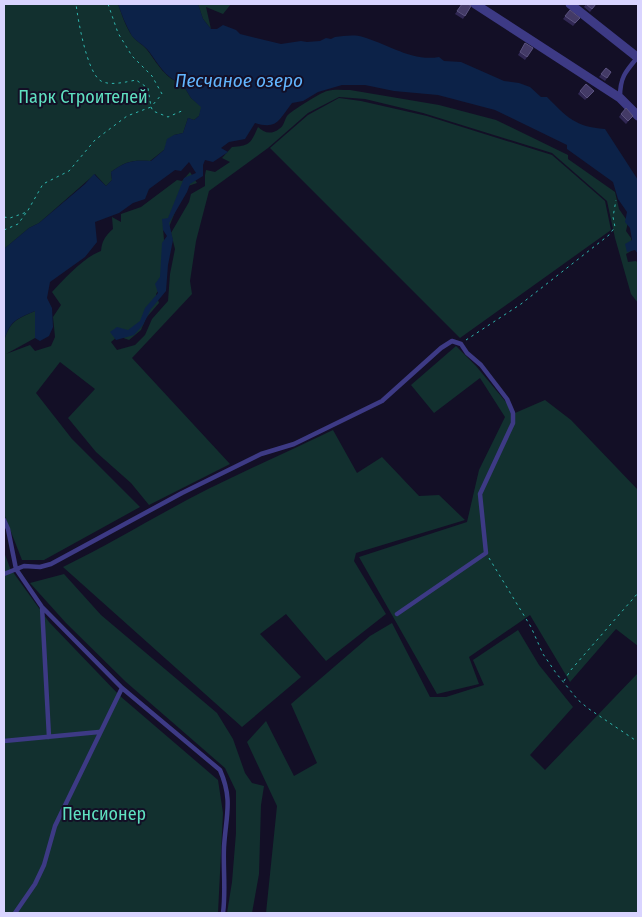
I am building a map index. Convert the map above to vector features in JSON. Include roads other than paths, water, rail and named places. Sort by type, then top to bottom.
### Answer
[{"type":"street","points":[[475,4],[620,98],[638,116]]},
{"type":"street","points":[[570,4],[638,56]]},
{"type":"lane","points":[[620,98],[620,83],[628,68],[638,56]]},
{"type":"lane","points":[[4,574],[24,566],[40,567],[51,564],[182,493],[261,454],[294,444],[382,401],[441,348],[452,341],[461,344],[467,353],[481,366],[506,399],[513,413],[513,423],[494,460],[480,494],[486,553],[397,614]]},
{"type":"lane","points":[[4,520],[8,529],[16,569],[42,607],[122,688],[220,770],[226,784],[229,801],[224,844],[225,899],[223,913]]},
{"type":"lane","points":[[42,607],[49,738]]},
{"type":"lane","points":[[15,913],[35,884],[44,864],[55,826],[122,688]]},
{"type":"lane","points":[[4,742],[99,732]]},
{"type":"water","name":"Песчаное озеро","points":[[118,4],[198,4],[203,19],[211,29],[217,29],[223,25],[236,30],[240,34],[281,44],[320,41],[326,38],[331,39],[353,35],[360,36],[410,55],[429,58],[439,57],[444,61],[461,62],[504,81],[530,87],[541,97],[547,97],[572,120],[586,126],[605,129],[638,180],[638,254],[635,250],[627,252],[625,244],[632,240],[630,228],[625,222],[627,212],[618,199],[613,182],[567,149],[567,145],[495,110],[438,95],[394,91],[365,85],[342,85],[318,92],[303,101],[292,103],[280,119],[273,124],[262,125],[255,123],[245,139],[229,142],[221,148],[228,152],[213,162],[205,160],[203,176],[190,184],[169,223],[173,240],[168,265],[166,291],[151,309],[143,325],[134,335],[116,340],[110,332],[117,327],[128,330],[140,321],[145,308],[158,293],[155,284],[160,277],[162,243],[167,236],[163,230],[162,219],[168,218],[184,178],[196,173],[189,162],[181,171],[175,170],[149,189],[145,199],[133,203],[119,213],[95,222],[97,242],[85,257],[50,282],[47,298],[52,308],[53,327],[49,336],[40,341],[35,338],[35,311],[23,316],[11,325],[4,341],[4,249],[29,228],[39,223],[94,174],[106,186],[112,180],[111,172],[121,165],[130,162],[151,161],[164,150],[167,139],[183,133],[188,118],[194,120],[199,116],[201,107],[191,98],[182,83],[166,74],[147,49],[132,36]]},
{"type":"park label","name":"Парк Строителей","points":[[83,97]]},
{"type":"park label","name":"Пенсионер","points":[[104,814]]}]
